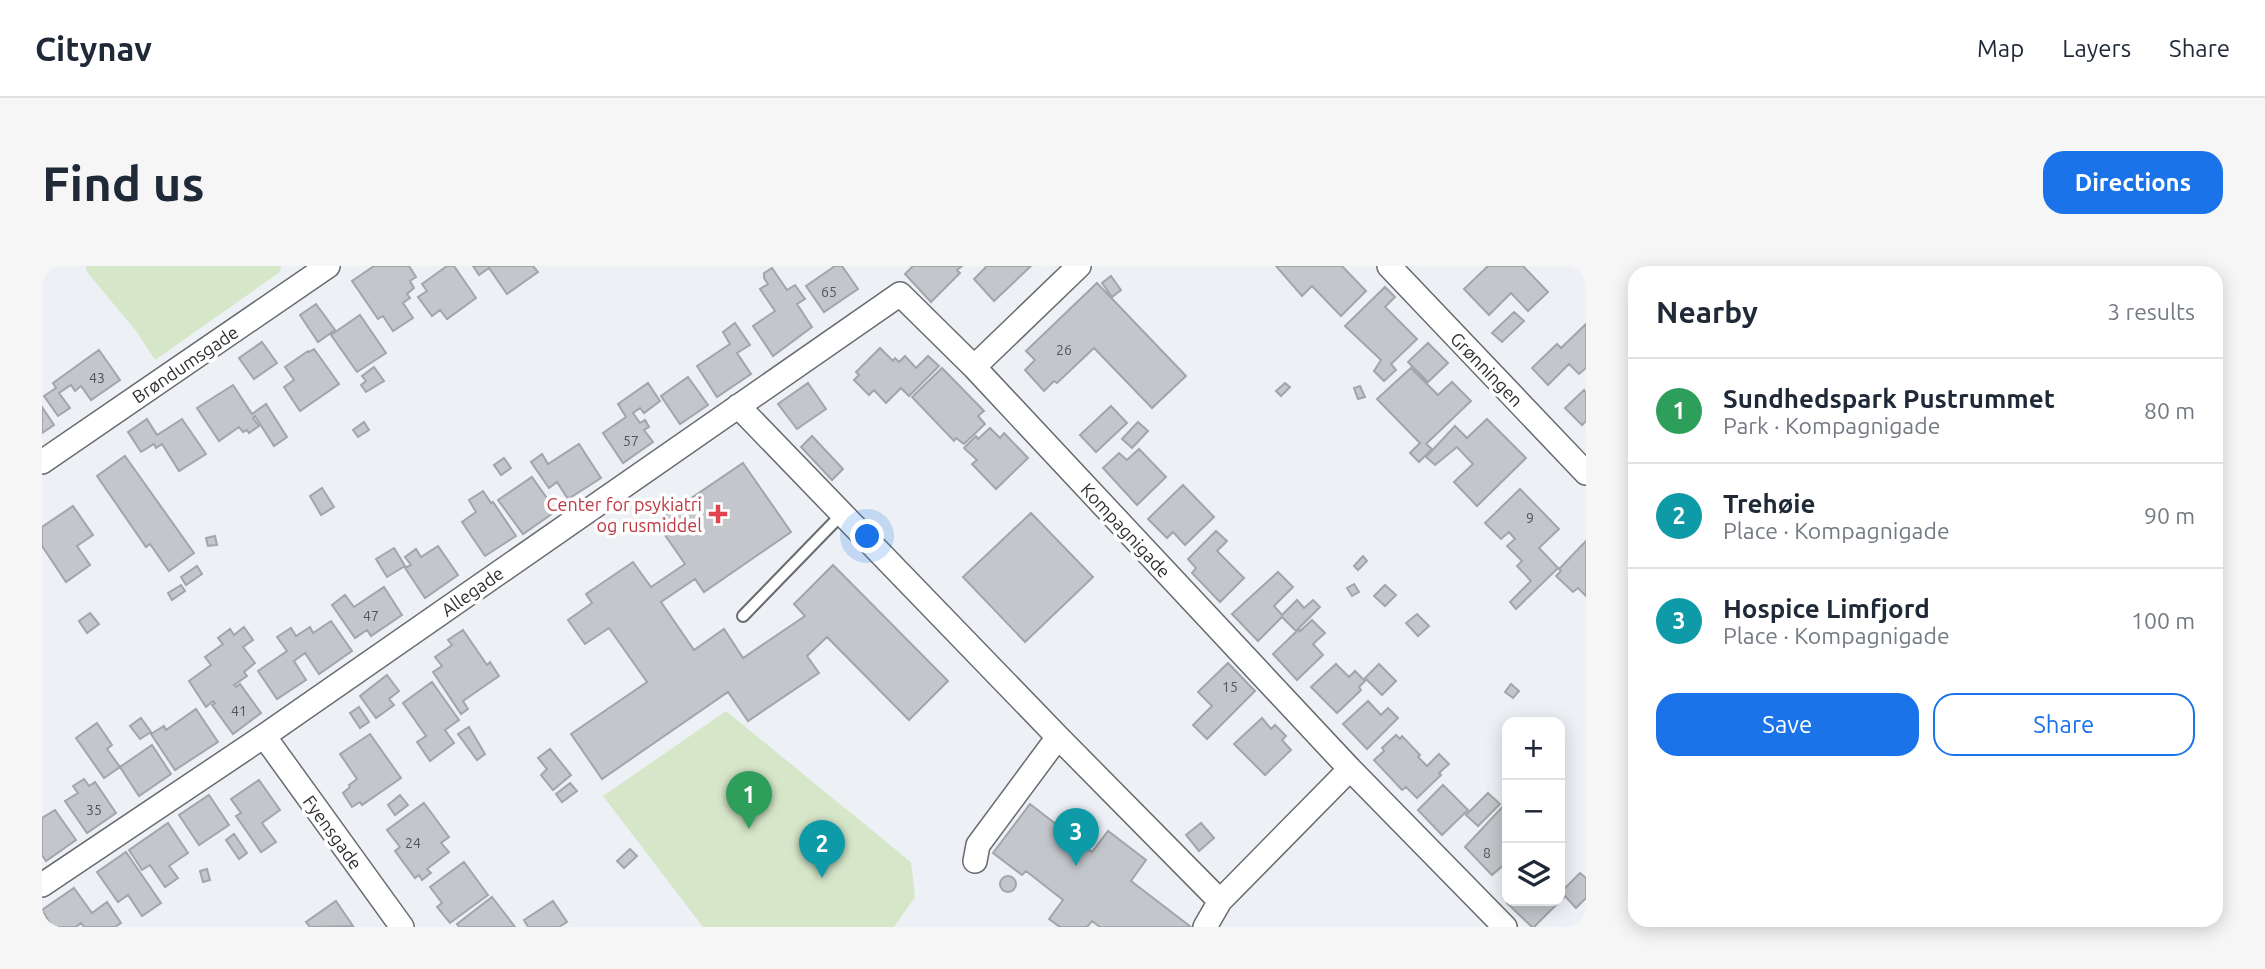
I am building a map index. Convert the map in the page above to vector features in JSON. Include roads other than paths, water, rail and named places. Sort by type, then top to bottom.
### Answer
[{"type":"street","name":"Brøndumsgade","points":[[42,462],[328,266]]},
{"type":"street","points":[[974,367],[1079,266]]},
{"type":"street","name":"Grønningen","points":[[1389,266],[1586,473]]},
{"type":"street","name":"Kompagnigade","points":[[900,294],[974,367],[1350,769],[1505,927]]},
{"type":"street","name":"Allegade","points":[[42,885],[264,736],[900,294]]},
{"type":"street","points":[[738,406],[1220,901]]},
{"type":"street","name":"Fyensgade","points":[[264,736],[402,927]]},
{"type":"street","points":[[975,861],[978,845],[1058,737]]},
{"type":"street","points":[[1205,927],[1220,901],[1350,769]]},
{"type":"lane","points":[[743,616],[842,514]]},
{"type":"place","name":"Center for psykiatri og rusmiddel","points":[[718,514]]},
{"type":"place","name":"Sundhedspark Pustrummet","points":[[749,829]]},
{"type":"place","name":"Hospice Limfjord","points":[[1076,866]]},
{"type":"place","name":"Trehøie","points":[[822,878]]}]
